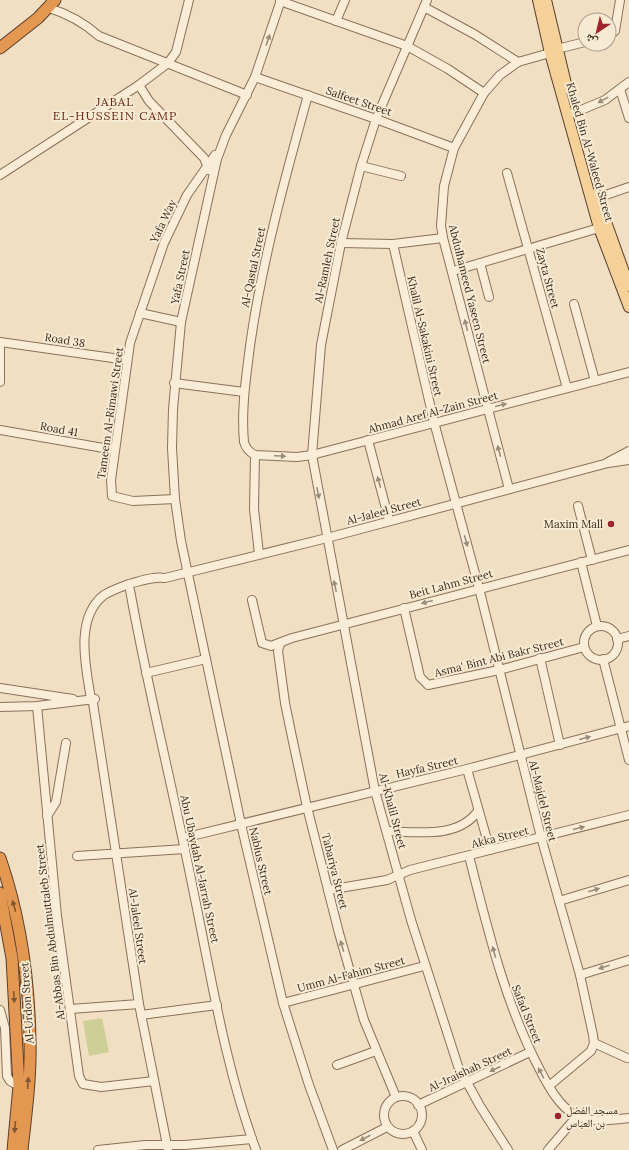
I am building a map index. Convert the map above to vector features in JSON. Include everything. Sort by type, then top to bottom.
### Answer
[{"type":"highway","points":[[0,41],[34,14],[51,3]]},
{"type":"highway","points":[[0,48],[51,3]]},
{"type":"highway","name":"Al-Urdon Street","points":[[0,858],[19,927],[30,1040],[22,1150]]},
{"type":"highway","name":"Al-Urdon Street","points":[[0,893],[1,906],[12,958],[19,1086],[13,1150]]},
{"type":"highway","points":[[12,968],[24,967]]},
{"type":"main road","name":"Khaled Bin Al-Waleed Street","points":[[538,0],[553,51],[599,228],[629,307]]},
{"type":"main road","name":"Khaled Bin Al-Waleed Street","points":[[546,0],[553,51],[574,113],[597,198],[629,286]]},
{"type":"street","points":[[0,175],[139,85],[168,64],[176,52],[189,0]]},
{"type":"street","points":[[336,22],[345,0]]},
{"type":"street","points":[[617,19],[620,0]]},
{"type":"street","points":[[281,1],[336,22],[407,46],[448,69],[484,93]]},
{"type":"street","name":"Yafa Street","points":[[188,572],[181,541],[175,499],[172,448],[174,383],[181,322],[221,145],[255,77],[281,1]]},
{"type":"street","points":[[51,3],[66,14],[83,22],[99,36],[247,95]]},
{"type":"street","points":[[425,4],[518,62]]},
{"type":"street","name":"Al-Ramleh Street","points":[[327,538],[312,455],[321,345],[341,243],[361,166],[376,119],[425,4]]},
{"type":"street","name":"Abdulhameed Yaseen Street","points":[[509,488],[487,408],[453,271],[443,238],[441,220],[444,186],[454,148],[484,93],[500,75],[518,62],[577,44]]},
{"type":"street","name":"Salfeet Street","points":[[255,77],[454,148]]},
{"type":"street","points":[[574,113],[605,100],[629,82]]},
{"type":"street","points":[[139,85],[149,101],[204,158],[207,167],[213,176]]},
{"type":"street","points":[[620,89],[629,118]]},
{"type":"street","name":"Al-Qastal Street","points":[[255,455],[250,453],[245,446],[243,435],[244,392],[256,306],[279,200],[308,96]]},
{"type":"street","name":"Yafa Way","points":[[140,313],[154,270],[187,196],[221,145]]},
{"type":"street","points":[[361,166],[401,176]]},
{"type":"street","name":"Zayta Street","points":[[507,173],[567,388]]},
{"type":"street","points":[[597,198],[629,187]]},
{"type":"street","points":[[453,271],[599,228]]},
{"type":"street","points":[[341,243],[393,244],[443,238]]},
{"type":"street","name":"Khalil Al-Sakakini Street","points":[[393,244],[434,422],[455,503]]},
{"type":"street","points":[[480,263],[489,297]]},
{"type":"street","points":[[574,304],[595,381]]},
{"type":"street","points":[[140,313],[181,322]]},
{"type":"street","name":"Tameem Al-Rimawi Street","points":[[140,313],[127,360],[111,480],[112,496],[133,501],[175,499]]},
{"type":"street","points":[[0,343],[0,382]]},
{"type":"street","name":"Road 38","points":[[0,343],[127,360]]},
{"type":"street","name":"Ahmad Aref Al-Zain Street","points":[[255,455],[297,457],[312,455],[629,372]]},
{"type":"street","points":[[174,383],[244,392]]},
{"type":"street","name":"Road 41","points":[[0,430],[115,450]]},
{"type":"street","points":[[368,440],[389,520]]},
{"type":"street","name":"Al-Jaleel Street","points":[[608,463],[629,451]]},
{"type":"street","points":[[255,455],[254,509],[259,554]]},
{"type":"street","name":"Al-Jaleel Street","points":[[167,1147],[139,1004],[117,854],[90,701],[84,656],[90,615],[101,598],[110,591],[149,579],[165,578],[327,538],[509,488],[608,463],[629,460]]},
{"type":"street","name":"Al-Majdel Street","points":[[455,503],[479,588],[541,838],[580,975],[594,1044]]},
{"type":"street","points":[[578,506],[592,560]]},
{"type":"street","name":"Al-Khalil Street","points":[[327,538],[375,791],[424,966],[448,1040],[466,1083],[508,1150]]},
{"type":"street","name":"Beit Lahm Street","points":[[280,644],[292,638],[629,550]]},
{"type":"street","points":[[581,562],[597,626]]},
{"type":"street","name":"Nablus Street","points":[[188,572],[241,824],[283,1003],[309,1085],[333,1150]]},
{"type":"street","name":"Al-Jaleel Street","points":[[90,701],[89,642],[94,615],[103,603],[111,596],[157,582],[165,578]]},
{"type":"street","name":"Abu Ubaydah Al-Jarrah Street","points":[[130,590],[146,673],[183,838],[217,1005],[236,1084],[256,1150]]},
{"type":"street","points":[[252,600],[262,643],[271,646],[280,644]]},
{"type":"street","name":"Asma' Bint Abi Bakr Street","points":[[404,608],[420,677],[428,685],[499,670],[584,647]]},
{"type":"street","points":[[597,626],[610,628],[617,639],[615,652],[603,659],[591,657],[584,647],[585,636],[597,626]]},
{"type":"street","points":[[617,639],[629,636]]},
{"type":"street","name":"Tabariya Street","points":[[280,644],[278,651],[285,703],[308,808],[352,984],[376,1051],[396,1097]]},
{"type":"street","points":[[540,658],[560,744]]},
{"type":"street","points":[[146,673],[206,659]]},
{"type":"street","points":[[603,659],[625,727],[629,760]]},
{"type":"street","points":[[0,688],[90,701]]},
{"type":"street","points":[[0,707],[37,706],[90,701]]},
{"type":"street","name":"Al-Abbas Bin Abdulmuttaleb Street","points":[[37,706],[58,923],[79,1076],[83,1084],[100,1087],[154,1081]]},
{"type":"street","name":"Hayfa Street","points":[[183,838],[466,769],[625,727]]},
{"type":"street","points":[[47,816],[56,802],[66,743]]},
{"type":"street","points":[[466,769],[490,850]]},
{"type":"street","points":[[387,831],[438,832],[468,822],[478,811]]},
{"type":"street","name":"Akka Street","points":[[328,890],[387,880],[399,874],[629,815]]},
{"type":"street","points":[[77,856],[185,849]]},
{"type":"street","name":"Safad Street","points":[[469,856],[501,979],[530,1052],[549,1086],[563,1105],[577,1116]]},
{"type":"street","points":[[559,901],[629,880]]},
{"type":"street","points":[[580,975],[629,960]]},
{"type":"street","name":"Umm Al-Fahim Street","points":[[283,1003],[424,966]]},
{"type":"street","points":[[70,1010],[139,1004]]},
{"type":"street","points":[[141,1015],[217,1005]]},
{"type":"street","points":[[0,1010],[5,1028],[7,1076],[10,1081],[19,1086]]},
{"type":"street","points":[[549,1086],[591,1050],[594,1044],[627,1058]]},
{"type":"street","points":[[337,1065],[376,1051]]},
{"type":"street","name":"Al-Jraishah Street","points":[[418,1105],[530,1052]]},
{"type":"street","points":[[396,1097],[408,1097],[418,1105],[421,1119],[413,1131],[399,1134],[388,1127],[384,1116],[384,1110],[391,1100],[396,1097]]},
{"type":"street","points":[[548,1150],[577,1116],[595,1119],[629,1118]]},
{"type":"street","points":[[342,1150],[388,1127]]},
{"type":"street","points":[[413,1131],[422,1150]]},
{"type":"street","points":[[104,1150],[167,1147],[252,1139]]},
{"type":"green space","points":[[102,1018],[109,1052],[89,1056],[83,1021]]},
{"type":"place","name":"Maxim Mall","points":[[611,524]]},
{"type":"place","name":"مسجد الفضل بن العباس","points":[[558,1116]]},
{"type":"district","name":"JABAL EL-HUSSEIN CAMP","points":[[115,109]]}]
